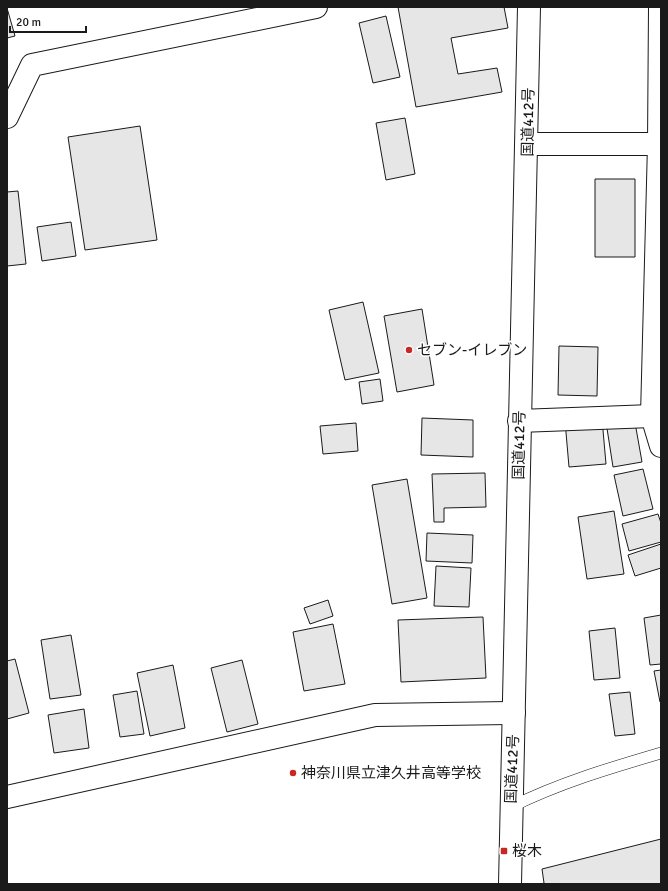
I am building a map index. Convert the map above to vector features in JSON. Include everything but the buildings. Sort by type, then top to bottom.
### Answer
[{"type":"main road","points":[[7,117],[32,65],[316,7]]},
{"type":"main road","name":"国道412号","points":[[510,884],[519,421],[528,144],[529,7]]},
{"type":"main road","points":[[660,7],[660,144],[652,416],[661,446]]},
{"type":"main road","points":[[528,144],[660,144]]},
{"type":"main road","points":[[519,421],[652,416]]},
{"type":"main road","points":[[7,797],[375,715],[514,713]]},
{"type":"lane","points":[[511,807],[534,795],[603,770],[661,753]]},
{"type":"place","name":"セブン-イレブン","points":[[409,350]]},
{"type":"place","name":"神奈川県立津久井高等学校","points":[[293,773]]},
{"type":"place","name":"桜木","points":[[504,851]]}]
